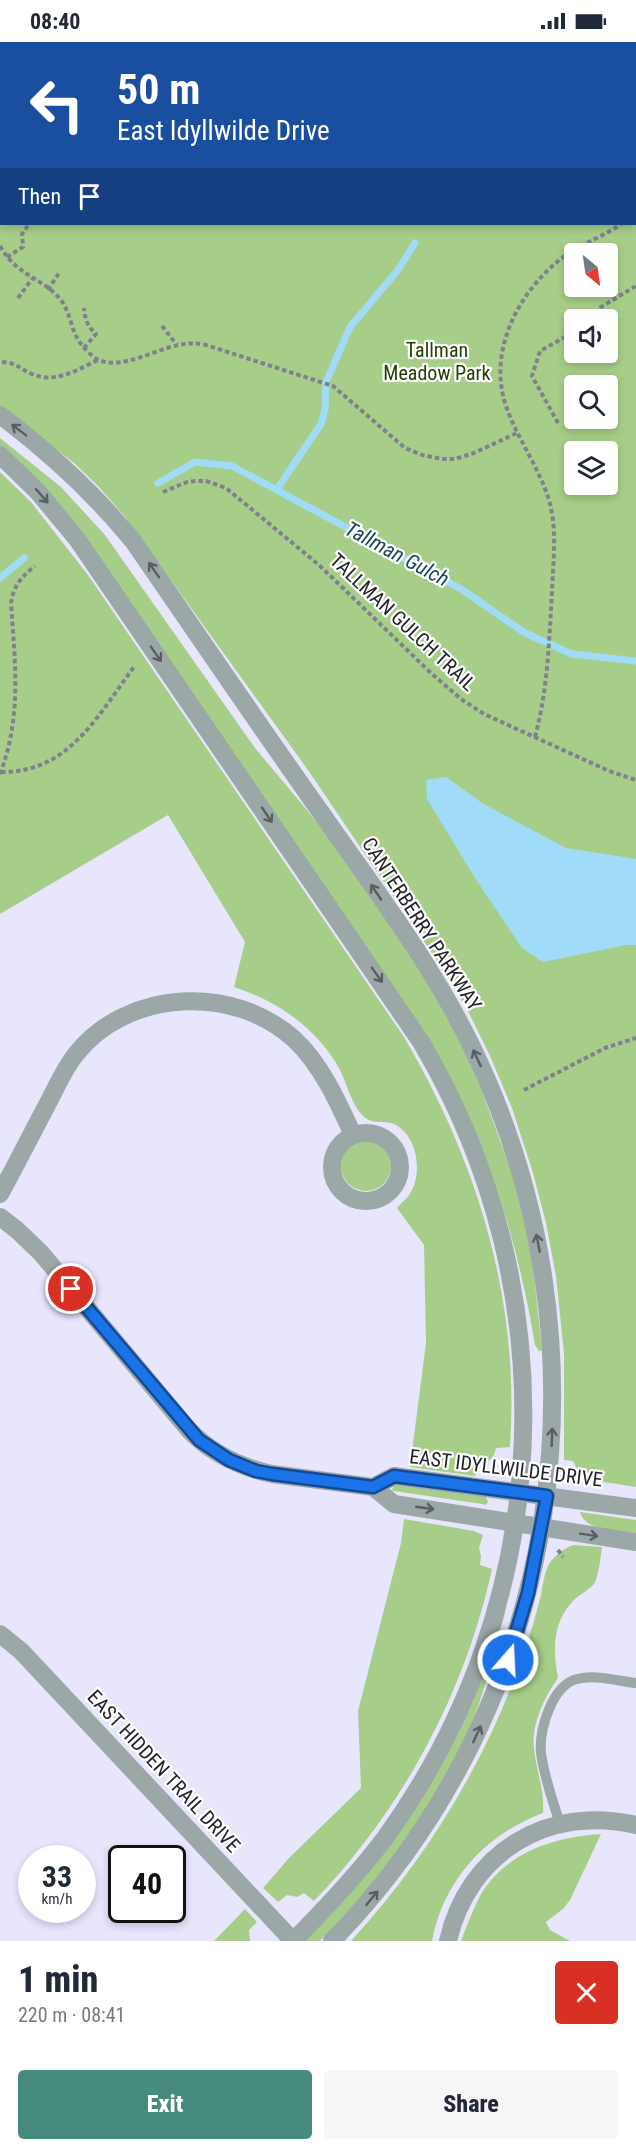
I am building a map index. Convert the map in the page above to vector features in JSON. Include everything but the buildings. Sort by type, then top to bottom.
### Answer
[{"type":"street","name":"CANTERBERRY PARKWAY","points":[[0,415],[66,468],[104,505],[133,541],[415,949],[465,1032],[486,1077],[514,1152],[532,1217],[543,1270],[550,1323],[554,1387],[547,1496],[520,1623],[500,1682],[473,1743],[436,1809],[374,1895],[332,1941]]},
{"type":"street","points":[[0,455],[38,492],[77,538],[409,1022],[432,1060],[458,1110],[480,1165],[497,1217],[518,1319],[523,1366],[524,1415],[519,1492],[504,1579],[487,1639],[441,1746],[403,1811],[345,1888],[293,1941]]},
{"type":"street","points":[[0,1194],[62,1075],[76,1054],[93,1037],[116,1021],[149,1007],[169,1002],[196,1001],[228,1005],[253,1013],[284,1031],[303,1048],[318,1067],[353,1135]]},
{"type":"street","name":"EAST IDYLLWILDE DRIVE","points":[[0,1217],[41,1253],[189,1430],[208,1447],[229,1460],[256,1471],[373,1487],[394,1504],[636,1542]]},
{"type":"street","name":"EAST IDYLLWILDE DRIVE","points":[[373,1487],[394,1476],[636,1508]]},
{"type":"street","name":"EAST HIDDEN TRAIL DRIVE","points":[[0,1634],[21,1651],[293,1941]]},
{"type":"street","points":[[448,1941],[462,1901],[473,1883],[500,1853],[525,1837],[560,1824],[598,1820],[636,1825]]},
{"type":"lane","points":[[560,1824],[543,1764],[541,1748],[548,1713],[554,1698],[561,1689],[575,1679],[597,1678],[636,1683]]},
{"type":"path","points":[[7,257],[23,247],[22,234],[28,225]]},
{"type":"path","points":[[535,737],[542,712],[546,682],[555,540],[548,496],[506,405],[501,368],[505,339],[518,308],[538,281],[563,257],[619,225]]},
{"type":"path","points":[[0,246],[7,257],[59,298],[68,311],[79,342],[98,360]]},
{"type":"path","points":[[48,290],[59,273]]},
{"type":"path","points":[[18,298],[32,279]]},
{"type":"path","points":[[599,309],[636,286]]},
{"type":"path","points":[[84,308],[84,317],[96,334],[84,348]]},
{"type":"path","points":[[162,327],[177,345]]},
{"type":"path","points":[[558,423],[532,375],[540,351],[564,338]]},
{"type":"path","points":[[2,362],[15,363],[32,374],[46,378],[70,374],[98,360],[116,362],[130,360],[177,345],[193,343],[326,382],[405,448],[422,455],[455,459],[474,453],[517,433]]},
{"type":"path","name":"TALLMAN GULCH TRAIL","points":[[163,492],[187,482],[196,481],[206,481],[226,488],[319,565],[461,699],[484,714],[609,771],[636,780]]},
{"type":"path","points":[[35,566],[23,576],[13,591],[11,603],[16,706],[10,745],[0,773],[24,770],[63,754],[87,731],[134,667]]},
{"type":"path","points":[[524,1090],[605,1048],[636,1038]]},
{"type":"path","points":[[558,1550],[564,1557]]},
{"type":"green space","name":"Tallman Meadow Park","points":[[0,225],[636,225],[636,1487],[584,1479],[573,1461],[564,1460],[564,1354],[556,1276],[546,1223],[512,1108],[467,1009],[436,959],[308,770],[126,518],[74,463],[0,406]]},
{"type":"green space","points":[[0,438],[61,487],[105,535],[255,748],[332,840],[417,965],[452,1022],[481,1088],[514,1179],[532,1255],[542,1350],[539,1351],[535,1345],[514,1246],[492,1173],[478,1136],[430,1043],[0,447]]},
{"type":"green space","points":[[0,472],[31,502],[88,575],[404,1037],[430,1085],[473,1183],[500,1286],[508,1339],[511,1392],[510,1447],[496,1448],[490,1459],[478,1464],[475,1476],[410,1467],[426,1343],[424,1245],[397,1208],[412,1190],[417,1173],[416,1154],[409,1137],[392,1123],[371,1121],[362,1115],[331,1055],[308,1029],[266,1000],[234,987],[245,942],[168,815],[0,914]]},
{"type":"green space","points":[[361,1141],[371,1141],[384,1148],[391,1161],[391,1171],[384,1184],[371,1191],[361,1191],[352,1187],[345,1180],[341,1171],[341,1161],[345,1152],[352,1145]]},
{"type":"green space","points":[[394,1485],[486,1497],[488,1502],[486,1505],[394,1491],[392,1490]]},
{"type":"green space","points":[[580,1512],[636,1520],[636,1533],[596,1527],[583,1519]]},
{"type":"green space","points":[[404,1519],[474,1531],[483,1535],[479,1548],[480,1565],[492,1569],[480,1615],[447,1705],[402,1789],[375,1828],[346,1866],[314,1901],[304,1893],[297,1897],[287,1895],[278,1902],[263,1888],[289,1858],[361,1788],[358,1711],[401,1543]]},
{"type":"green space","points":[[574,1545],[602,1547],[594,1584],[565,1610],[557,1629],[555,1658],[558,1678],[544,1702],[537,1720],[534,1739],[543,1797],[543,1813],[503,1834],[470,1862],[446,1898],[432,1941],[351,1941],[379,1909],[430,1841],[473,1769],[509,1692],[524,1652],[547,1568],[557,1555]]},
{"type":"green space","points":[[506,1601],[504,1618],[476,1712],[454,1761],[438,1789],[403,1843],[342,1918],[320,1941],[304,1941],[401,1827]]},
{"type":"green space","points":[[601,1834],[570,1900],[563,1909],[546,1922],[550,1930],[570,1941],[461,1941],[481,1894],[504,1867],[533,1849],[549,1843]]},
{"type":"green space","points":[[245,1909],[257,1922],[249,1930],[250,1941],[214,1941]]},
{"type":"water","points":[[446,777],[482,803],[566,848],[636,859],[636,945],[543,962],[522,948],[475,878],[427,799],[426,780]]},
{"type":"waterway","points":[[277,489],[321,424],[325,410],[326,382],[350,327],[398,270],[415,243]]},
{"type":"waterway","name":"Tallman Gulch","points":[[158,483],[195,462],[232,466],[461,589],[525,633],[572,654],[636,661]]},
{"type":"waterway","name":"Tallman Gulch","points":[[0,578],[24,558]]},
{"type":"route","points":[[71,1289],[189,1430],[218,1454],[243,1466],[272,1474],[373,1487],[394,1476],[547,1496],[528,1593],[508,1660]]}]
